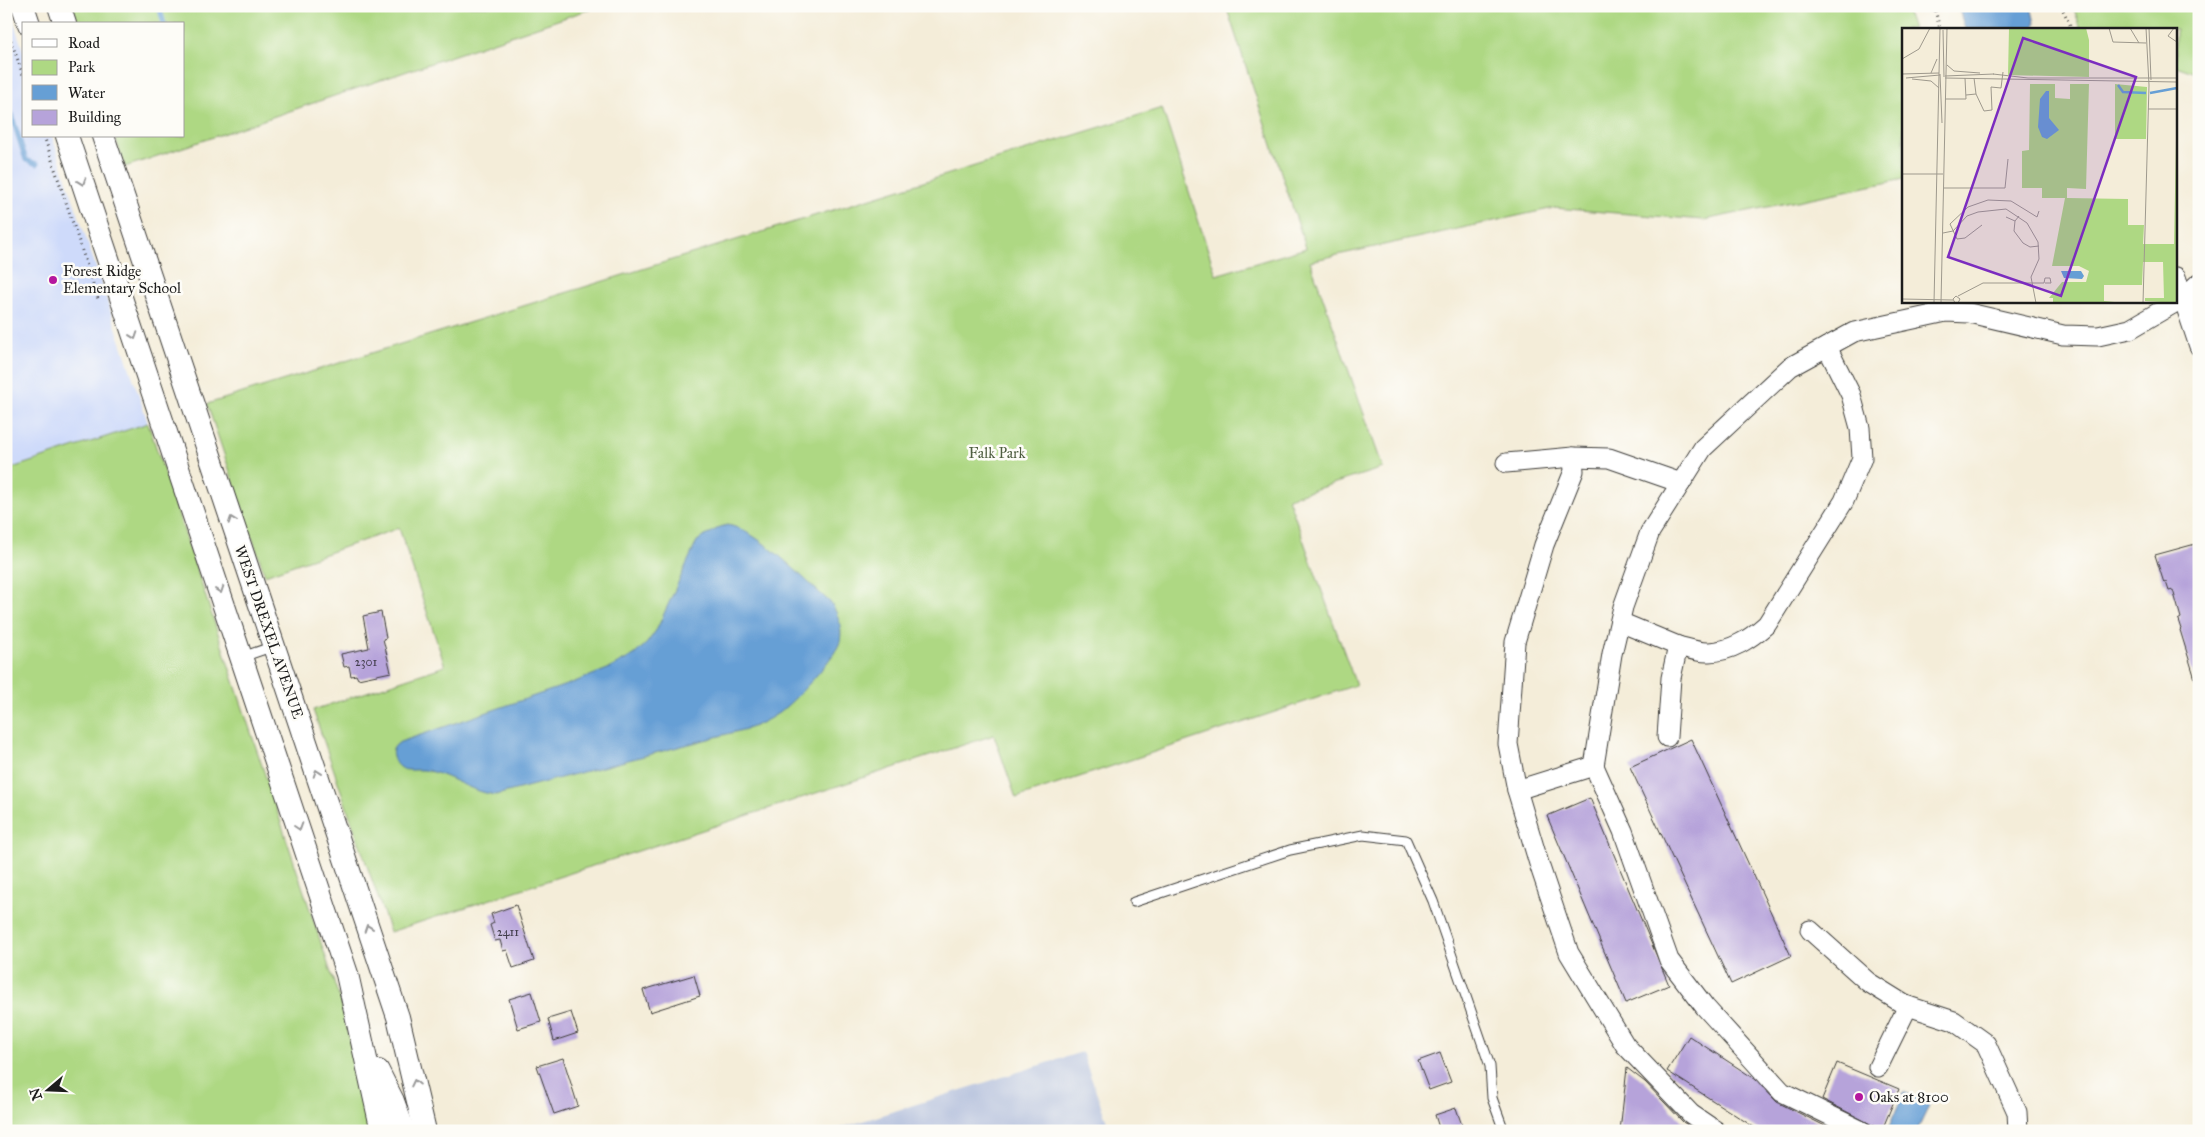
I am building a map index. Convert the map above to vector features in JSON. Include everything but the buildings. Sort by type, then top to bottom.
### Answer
[{"type":"street","points":[[23,6],[28,22]]},
{"type":"street","points":[[59,6],[64,22]]},
{"type":"street","points":[[68,138],[347,974],[364,1043],[382,1131]]},
{"type":"street","name":"WEST DREXEL AVENUE","points":[[104,138],[398,1017],[425,1131]]},
{"type":"street","points":[[2178,283],[2199,346]]},
{"type":"street","points":[[2178,301],[2199,283]]},
{"type":"street","points":[[1862,1131],[1782,1092],[1706,1007],[1669,960],[1623,831],[1594,766],[1612,654],[1623,608],[1650,532],[1703,448],[1790,367],[1854,332],[1946,312],[1969,313],[2063,335],[2098,336],[2130,329],[2176,302]]},
{"type":"street","points":[[1620,622],[1678,646],[1707,653],[1731,648],[1750,639],[1767,624],[1844,501],[1862,458],[1860,428],[1851,396],[1827,347]]},
{"type":"street","points":[[1506,463],[1573,457],[1609,458],[1681,483]]},
{"type":"street","points":[[1573,457],[1574,471],[1544,545],[1515,642],[1508,744],[1517,790],[1569,953],[1625,1045],[1691,1114],[1716,1131]]},
{"type":"street","points":[[1667,737],[1671,678],[1678,646]]},
{"type":"street","points":[[1517,790],[1594,766]]},
{"type":"street","points":[[1810,930],[1868,982],[1908,1006],[1954,1021],[1986,1044],[2017,1112],[2018,1131]]},
{"type":"street","points":[[1878,1067],[1908,1006]]},
{"type":"street","points":[[364,1043],[393,1101],[404,1131]]},
{"type":"lane","points":[[242,657],[274,646]]},
{"type":"lane","points":[[1134,902],[1290,850],[1363,835],[1406,840],[1433,901],[1490,1066],[1492,1098],[1504,1131]]},
{"type":"path","points":[[1934,6],[1940,28]]},
{"type":"path","points":[[2061,6],[2072,28]]},
{"type":"path","points":[[6,26],[22,72]]},
{"type":"path","points":[[45,138],[101,306]]},
{"type":"shaded area","name":"Forest Ridge Elementary School","points":[[6,6],[8,6],[22,47],[22,138],[53,138],[148,423],[6,470]]},
{"type":"shaded area","points":[[1082,1052],[1110,1131],[831,1131]]},
{"type":"green space","points":[[73,6],[599,6],[125,167],[116,138],[185,138],[185,22],[77,22]]},
{"type":"green space","name":"Falk Park","points":[[1226,6],[1905,6],[1913,28],[1902,28],[1902,179],[1704,220],[1554,208],[1310,261],[1383,468],[1288,498],[1356,685],[1016,798],[994,735],[390,932],[313,710],[445,666],[399,528],[265,575],[207,404],[1162,108],[1216,275],[1306,248]]},
{"type":"green space","points":[[2073,6],[2199,6],[2199,74],[2178,67],[2178,28],[2081,28]]},
{"type":"green space","points":[[148,423],[341,1003],[370,1131],[6,1131],[6,470]]},
{"type":"water","points":[[1958,6],[2031,6],[2035,23],[2034,28],[1965,28]]},
{"type":"water","points":[[727,525],[753,536],[781,557],[830,602],[839,620],[840,642],[830,659],[784,709],[764,722],[750,728],[496,795],[478,791],[429,771],[403,769],[396,763],[392,755],[393,750],[400,742],[572,683],[610,668],[634,655],[647,643],[657,629],[697,541],[720,527]]},
{"type":"water","points":[[1904,1092],[1930,1104],[1917,1131],[1887,1131]]},
{"type":"waterway","points":[[159,6],[163,22]]},
{"type":"waterway","points":[[6,98],[26,160],[37,164]]},
{"type":"place","name":"Forest Ridge Elementary School","points":[[53,280]]},
{"type":"place","name":"Oaks at 8100","points":[[1859,1097]]}]
